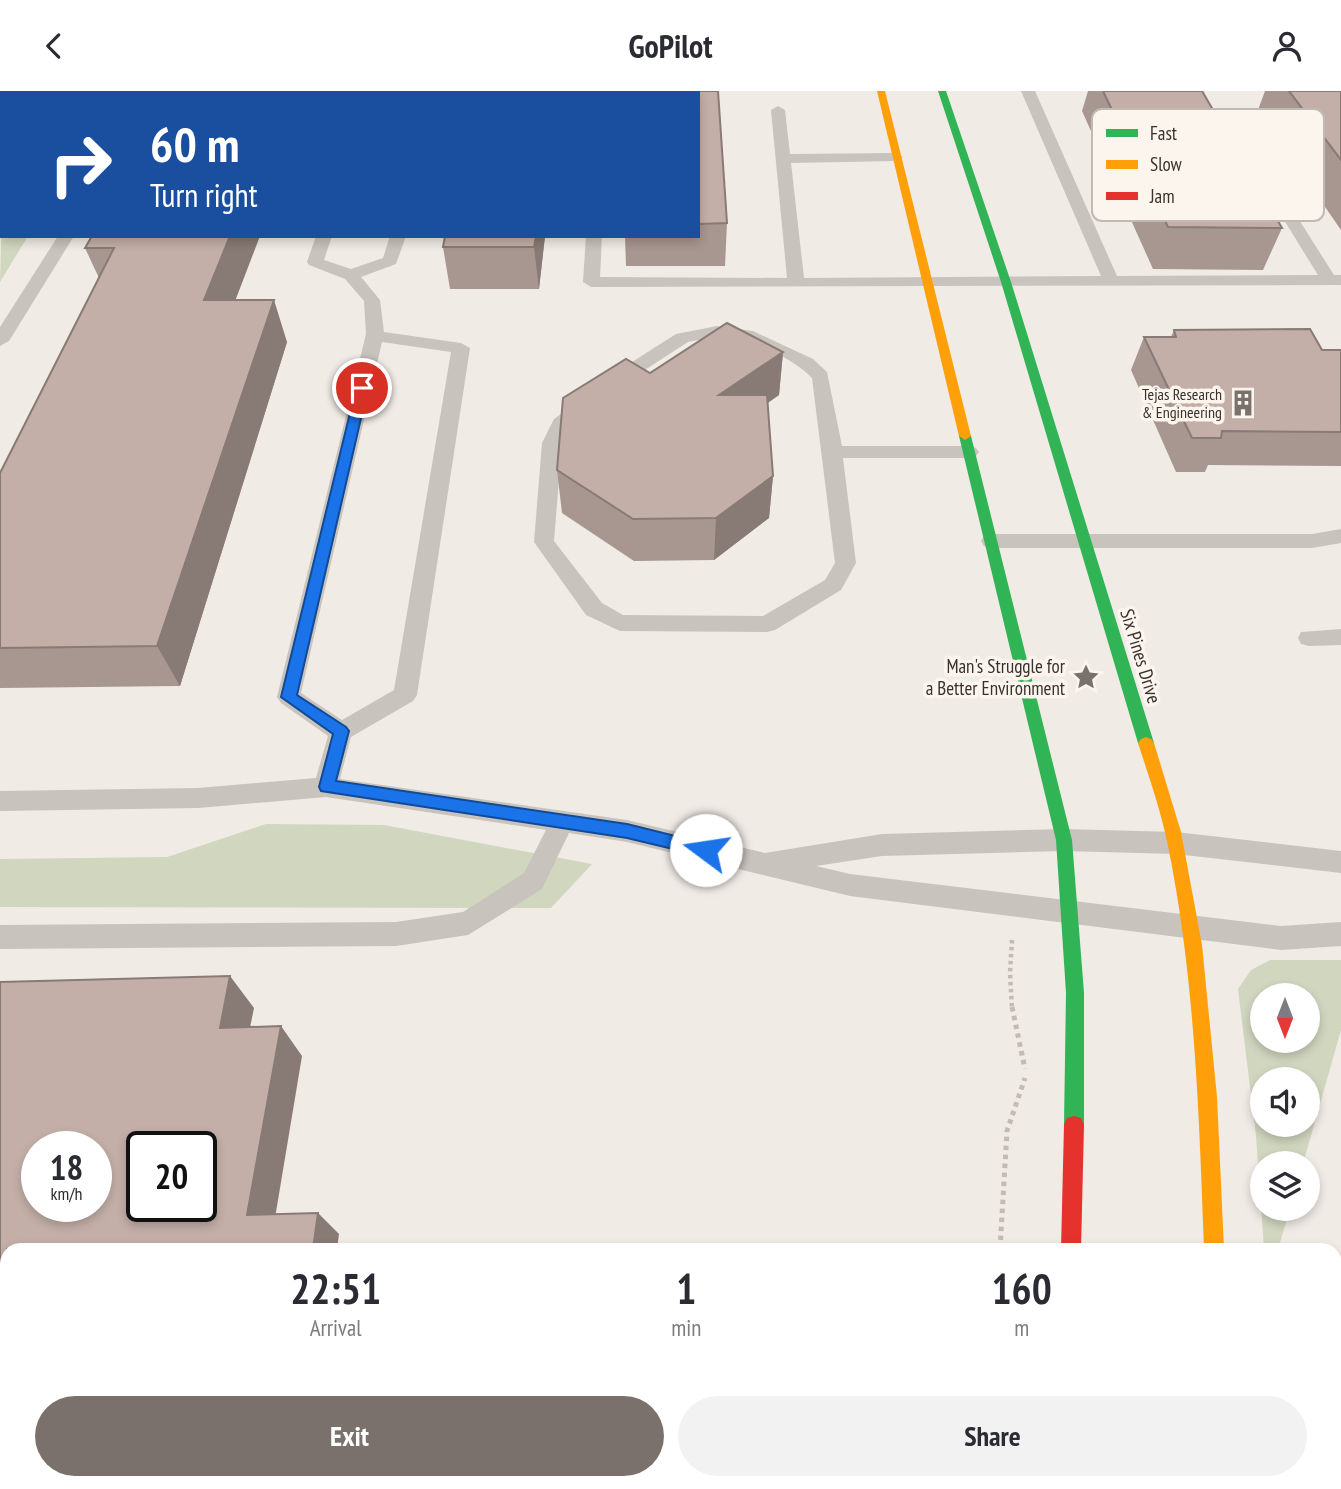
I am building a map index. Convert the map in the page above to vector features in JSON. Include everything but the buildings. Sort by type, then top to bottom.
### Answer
[{"type":"street","points":[[881,91],[1064,840],[1073,912],[1075,1119],[1071,1243]]},
{"type":"street","name":"Six Pines Drive","points":[[942,91],[1006,282],[1176,843],[1192,929],[1211,1141],[1214,1243]]},
{"type":"lane","points":[[1028,91],[1111,281]]},
{"type":"lane","points":[[778,110],[796,283]]},
{"type":"lane","points":[[783,159],[896,157]]},
{"type":"lane","points":[[1295,221],[1335,281]]},
{"type":"lane","points":[[0,341],[65,238]]},
{"type":"lane","points":[[323,238],[315,262],[351,275],[372,300],[374,336],[289,697],[341,731]]},
{"type":"lane","points":[[351,275],[390,261],[397,238]]},
{"type":"lane","points":[[594,238],[591,282],[1335,281]]},
{"type":"lane","points":[[718,331],[747,335],[807,363],[821,376],[833,452],[846,563],[833,585],[767,624],[620,623],[594,608],[544,542],[552,443],[561,423],[579,410],[614,393],[627,373],[682,338],[718,331]]},
{"type":"lane","points":[[327,787],[341,731],[405,695],[461,348],[374,336]]},
{"type":"lane","points":[[833,452],[969,452]]},
{"type":"lane","points":[[991,541],[1312,541],[1341,536]]},
{"type":"lane","points":[[1309,638],[1341,637]]},
{"type":"lane","points":[[0,801],[198,797],[327,787],[627,831],[850,885],[1281,938],[1341,934]]},
{"type":"lane","points":[[0,937],[396,935],[468,923],[533,881],[562,822]]},
{"type":"lane","points":[[759,863],[883,845],[1064,840],[1176,843],[1341,862]]},
{"type":"path","points":[[1000,1243],[1007,1131],[1027,1073],[1011,1010],[1009,965],[1011,941],[1027,907]]},
{"type":"green space","points":[[1,238],[27,238],[0,282]]},
{"type":"green space","points":[[266,824],[384,825],[592,864],[551,908],[0,907],[0,859],[167,857]]},
{"type":"green space","points":[[1270,960],[1341,960],[1341,1030],[1320,1104],[1320,1067],[1250,1067],[1250,1087],[1238,989],[1251,970]]},
{"type":"green space","points":[[1256,1137],[1311,1137],[1307,1151],[1257,1151]]},
{"type":"green space","points":[[1262,1221],[1286,1221],[1280,1243],[1264,1243]]},
{"type":"traffic: fast","points":[[942,91],[1006,282],[1146,743]]},
{"type":"traffic: fast","points":[[965,436],[1064,840],[1075,993],[1074,1125]]},
{"type":"traffic: slow","points":[[881,91],[965,436]]},
{"type":"traffic: slow","points":[[1146,743],[1173,832],[1193,945],[1204,1046],[1214,1243]]},
{"type":"traffic: jam","points":[[1071,1243],[1074,1125]]},
{"type":"place","name":"Tejas Research & Engineering","points":[[1243,403]]},
{"type":"place","name":"Man's Struggle for a Better Environment","points":[[1086,677]]},
{"type":"route","points":[[362,388],[289,697],[341,731],[327,787],[627,831],[706,850]]}]
